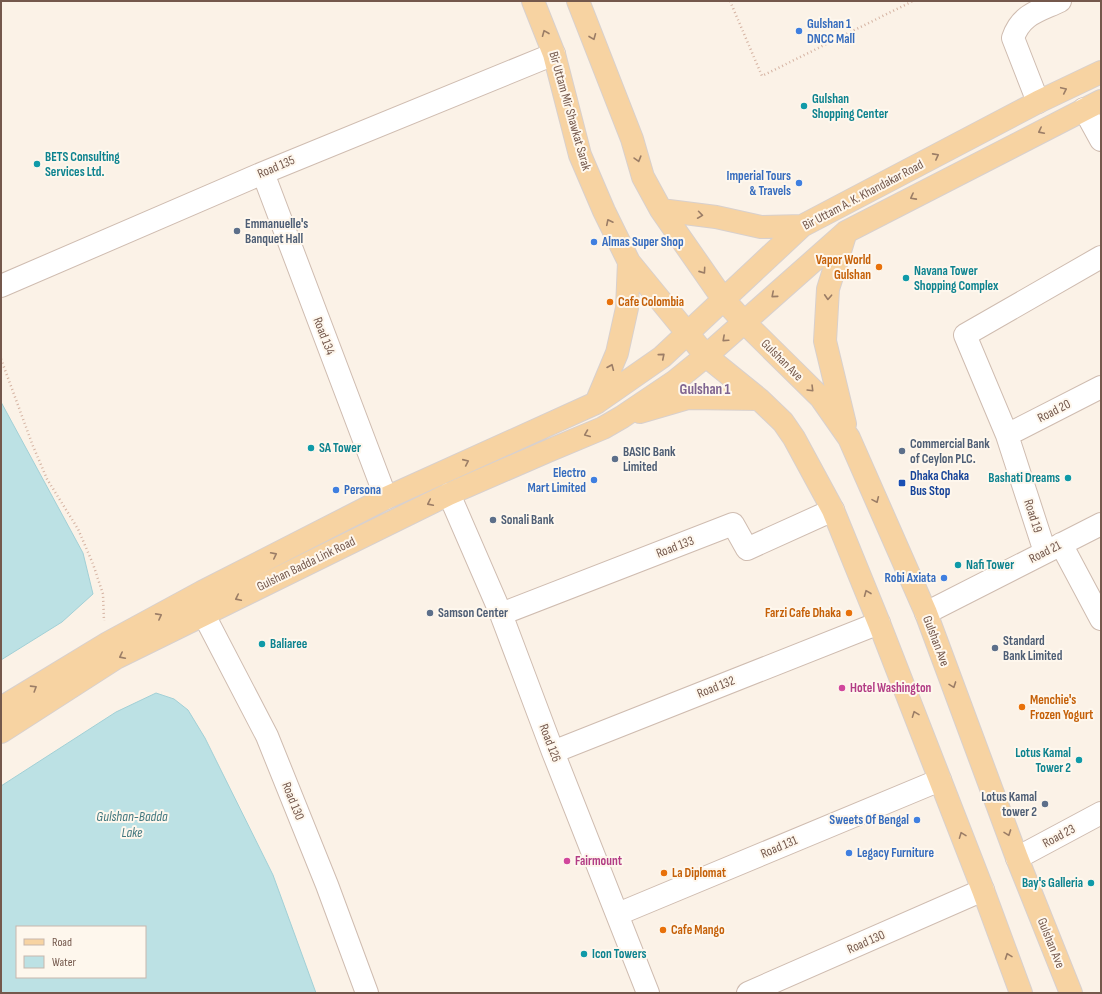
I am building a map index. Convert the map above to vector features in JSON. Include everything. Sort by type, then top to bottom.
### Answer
[{"type":"main road","name":"Bir Uttam Mir Shawkat Sarak","points":[[532,1],[554,54],[580,155],[604,211],[629,262],[706,356]]},
{"type":"main road","points":[[578,1],[632,139],[643,177],[661,210],[723,299],[744,322]]},
{"type":"main road","name":"Bir Uttam A. K. Khandakar Road","points":[[596,403],[662,357],[802,226],[1038,102],[1101,72]]},
{"type":"main road","name":"Bir Uttam A. K. Khandakar Road","points":[[622,417],[674,382],[706,356],[846,232],[1093,105]]},
{"type":"main road","points":[[661,210],[716,218],[761,227],[802,226]]},
{"type":"main road","points":[[846,232],[828,289],[825,341],[849,438]]},
{"type":"main road","points":[[596,403],[617,353],[627,308],[629,262]]},
{"type":"main road","name":"Gulshan Ave","points":[[744,322],[821,398],[849,438],[926,613],[1017,858],[1071,993]]},
{"type":"main road","points":[[706,356],[783,422],[794,438],[833,510],[879,622],[1022,993]]},
{"type":"main road","points":[[622,417],[688,398],[759,400]]},
{"type":"main road","name":"Gulshan Badda Link Road","points":[[1,708],[108,643],[202,592],[386,498],[596,403]]},
{"type":"main road","name":"Gulshan Badda Link Road","points":[[1,732],[116,658],[449,494],[548,450],[603,428],[622,417]]},
{"type":"street","points":[[1038,102],[1013,38],[1017,27],[1024,18],[1060,1]]},
{"type":"street","name":"Road 135","points":[[1,286],[263,173],[554,54]]},
{"type":"street","points":[[1093,105],[1101,140]]},
{"type":"street","name":"Road 134","points":[[263,173],[386,498]]},
{"type":"street","name":"Road 19","points":[[1101,257],[965,335],[1053,548],[1101,619]]},
{"type":"street","name":"Road 20","points":[[1007,435],[1101,387]]},
{"type":"street","name":"Road 126","points":[[449,494],[501,614],[553,752],[648,993]]},
{"type":"street","name":"Road 133","points":[[501,614],[733,524],[747,550],[833,510]]},
{"type":"street","name":"Road 21","points":[[926,613],[1101,524]]},
{"type":"street","points":[[200,617],[260,744],[291,824]]},
{"type":"street","name":"Road 130","points":[[200,617],[267,736],[327,885],[367,993]]},
{"type":"street","name":"Road 132","points":[[553,752],[879,622]]},
{"type":"street","name":"Road 131","points":[[618,914],[940,780]]},
{"type":"street","name":"Road 23","points":[[1017,858],[1101,813]]},
{"type":"street","name":"Road 130","points":[[748,993],[983,890]]},
{"type":"path","points":[[730,1],[762,76],[913,1]]},
{"type":"path","points":[[1,359],[33,446],[47,479],[78,529],[93,564],[103,594],[103,613],[108,643]]},
{"type":"water","points":[[1,402],[83,553],[93,594],[62,622],[1,660]]},
{"type":"water","name":"Gulshan-Badda Lake","points":[[156,693],[174,699],[188,710],[205,738],[273,875],[316,993],[1,993],[1,786],[116,712]]},
{"type":"place","name":"Gulshan 1 DNCC Mall","points":[[799,31]]},
{"type":"place","name":"Gulshan Shopping Center","points":[[804,106]]},
{"type":"place","name":"BETS Consulting Services Ltd.","points":[[37,164]]},
{"type":"place","name":"Imperial Tours & Travels","points":[[799,183]]},
{"type":"place","name":"Emmanuelle's Banquet Hall","points":[[237,231]]},
{"type":"place","name":"Almas Super Shop","points":[[594,242]]},
{"type":"place","name":"Vapor World Gulshan","points":[[879,267]]},
{"type":"place","name":"Navana Tower Shopping Complex","points":[[906,278]]},
{"type":"place","name":"Cafe Colombia","points":[[610,302]]},
{"type":"place","name":"SA Tower","points":[[311,448]]},
{"type":"place","name":"Commercial Bank of Ceylon PLC.","points":[[902,451]]},
{"type":"place","name":"BASIC Bank Limited","points":[[615,459]]},
{"type":"place","name":"Bashati Dreams","points":[[1068,478]]},
{"type":"place","name":"Electro Mart Limited","points":[[594,480]]},
{"type":"place","name":"Dhaka Chaka Bus Stop","points":[[902,483]]},
{"type":"place","name":"Persona","points":[[336,490]]},
{"type":"place","name":"Sonali Bank","points":[[493,520]]},
{"type":"place","name":"Nafi Tower","points":[[958,565]]},
{"type":"place","name":"Robi Axiata","points":[[944,578]]},
{"type":"place","name":"Samson Center","points":[[430,613]]},
{"type":"place","name":"Farzi Cafe Dhaka","points":[[849,613]]},
{"type":"place","name":"Baliaree","points":[[262,644]]},
{"type":"place","name":"Standard Bank Limited","points":[[995,648]]},
{"type":"place","name":"Hotel Washington","points":[[842,688]]},
{"type":"place","name":"Menchie's Frozen Yogurt","points":[[1022,707]]},
{"type":"place","name":"Lotus Kamal Tower 2","points":[[1079,760]]},
{"type":"place","name":"Lotus Kamal tower 2","points":[[1045,804]]},
{"type":"place","name":"Sweets Of Bengal","points":[[917,820]]},
{"type":"place","name":"Legacy Furniture","points":[[849,853]]},
{"type":"place","name":"Fairmount","points":[[567,861]]},
{"type":"place","name":"La Diplomat","points":[[664,873]]},
{"type":"place","name":"Bay's Galleria","points":[[1091,883]]},
{"type":"place","name":"Cafe Mango","points":[[663,930]]},
{"type":"place","name":"Icon Towers","points":[[584,954]]},
{"type":"district","name":"Gulshan 1","points":[[705,389]]}]
